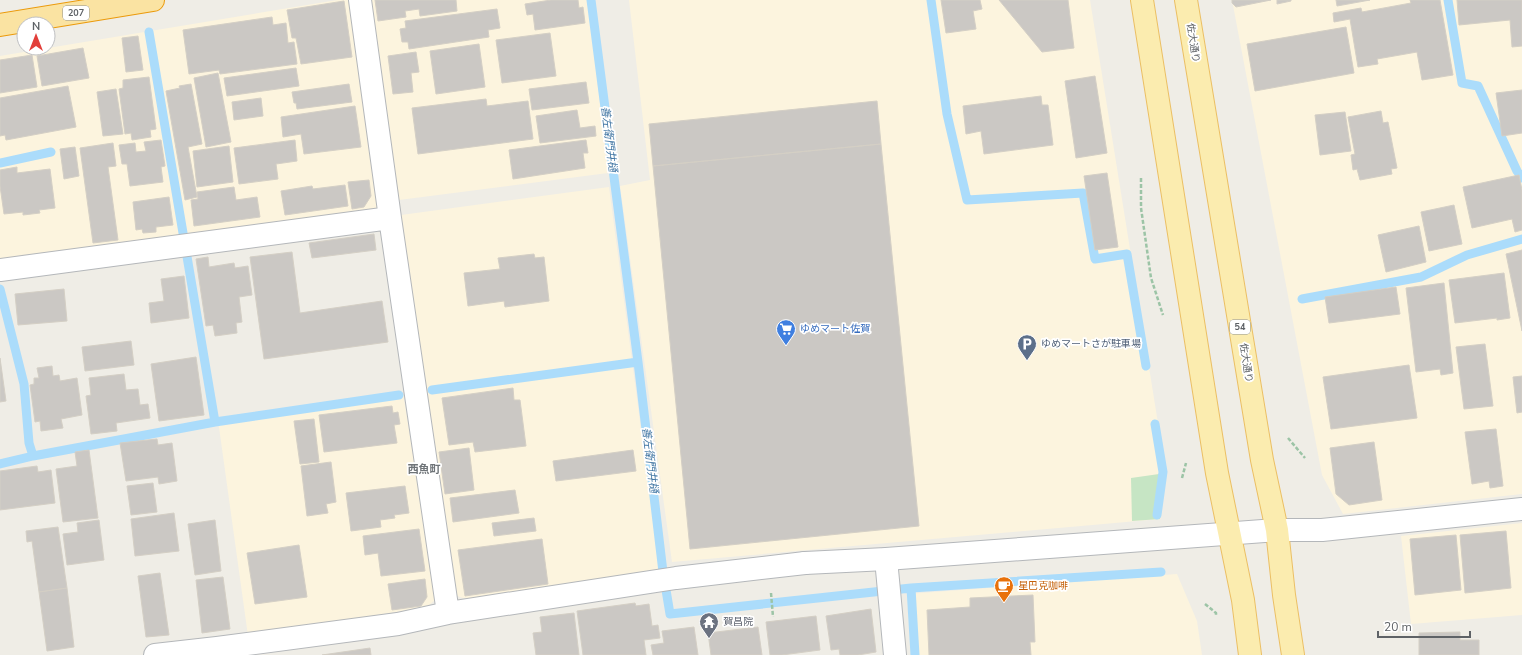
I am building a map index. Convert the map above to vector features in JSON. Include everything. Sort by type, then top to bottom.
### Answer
[{"type":"highway","name":"207","points":[[0,25],[153,0]]},
{"type":"main road","points":[[1142,0],[1217,473],[1243,600],[1250,655]]},
{"type":"main road","name":"佐大通り","points":[[1186,0],[1262,460],[1278,530],[1284,595],[1293,655]]},
{"type":"street","points":[[360,0],[390,218],[448,612]]},
{"type":"street","points":[[0,270],[390,218]]},
{"type":"street","points":[[155,655],[398,624],[448,612],[648,582],[805,563],[888,568],[1230,534],[1278,530],[1322,530],[1522,509]]},
{"type":"street","points":[[888,568],[895,655]]},
{"type":"path","points":[[771,586],[773,617]]},
{"type":"path","points":[[1205,604],[1216,613],[1216,620]]},
{"type":"shaded area","points":[[337,0],[349,0],[379,208],[0,260],[0,56],[16,53],[16,56],[56,56],[56,47]]},
{"type":"shaded area","points":[[370,0],[588,0],[608,173],[399,200]]},
{"type":"shaded area","points":[[629,0],[1090,0],[1166,473],[1160,519],[672,562],[620,186],[650,180]]},
{"type":"shaded area","points":[[1232,0],[1522,0],[1522,494],[1343,514],[1322,475]]},
{"type":"shaded area","points":[[609,187],[660,572],[469,600],[457,596],[401,215]]},
{"type":"shaded area","points":[[403,393],[436,599],[427,607],[248,636],[218,420]]},
{"type":"shaded area","points":[[1522,523],[1522,615],[1411,624],[1401,536]]},
{"type":"shaded area","points":[[1177,574],[1197,621],[1202,655],[911,655],[907,594]]},
{"type":"green space","points":[[1166,473],[1160,519],[1132,521],[1131,478]]},
{"type":"building","points":[[375,0],[456,0],[457,11],[420,16],[419,9],[405,11],[406,17],[378,21]]},
{"type":"building","points":[[551,0],[578,0],[579,8],[583,7],[585,23],[535,30],[533,14],[527,15],[525,4]]},
{"type":"building","points":[[941,0],[980,0],[982,9],[973,11],[976,29],[946,33]]},
{"type":"building","points":[[999,0],[1068,0],[1074,48],[1042,52]]},
{"type":"building","points":[[1232,0],[1271,0],[1236,7],[1232,3]]},
{"type":"building","points":[[1277,0],[1291,0],[1291,1],[1277,4]]},
{"type":"building","points":[[1336,0],[1370,0],[1337,6]]},
{"type":"building","points":[[1410,0],[1440,0],[1453,75],[1422,80],[1417,52],[1377,59],[1378,64],[1358,67],[1350,19],[1334,22],[1333,13],[1361,8],[1362,12],[1411,3]]},
{"type":"building","points":[[1457,0],[1522,0],[1522,46],[1512,47],[1510,20],[1459,25]]},
{"type":"building","points":[[344,1],[352,57],[301,64],[296,38],[292,38],[287,10]]},
{"type":"building","points":[[497,9],[500,28],[488,30],[489,37],[409,49],[408,42],[402,42],[400,29],[406,28],[405,21]]},
{"type":"building","points":[[272,17],[273,25],[286,23],[288,43],[294,42],[297,64],[220,74],[219,70],[189,74],[183,30]]},
{"type":"building","points":[[1346,27],[1354,73],[1255,91],[1247,44]]},
{"type":"building","points":[[550,33],[556,76],[502,83],[496,40]]},
{"type":"building","points":[[138,36],[143,70],[126,72],[122,38]]},
{"type":"building","points":[[479,44],[485,87],[436,94],[430,51]]},
{"type":"building","points":[[83,48],[89,78],[42,86],[37,56],[56,56],[56,53]]},
{"type":"building","points":[[416,52],[419,72],[411,73],[413,92],[393,94],[388,56]]},
{"type":"building","points":[[32,56],[37,87],[0,93],[0,60]]},
{"type":"building","points":[[296,68],[299,86],[227,96],[224,78]]},
{"type":"building","points":[[218,73],[231,142],[206,147],[194,78]]},
{"type":"building","points":[[1095,76],[1107,153],[1076,158],[1065,81]]},
{"type":"building","points":[[149,77],[156,129],[150,130],[151,137],[132,140],[131,133],[125,134],[119,89],[123,88],[123,80]]},
{"type":"building","points":[[586,82],[589,103],[532,110],[529,89]]},
{"type":"building","points":[[191,84],[202,144],[188,147],[197,197],[185,200],[166,91],[180,88],[179,86]]},
{"type":"building","points":[[349,84],[352,102],[297,109],[296,103],[294,103],[292,92]]},
{"type":"building","points":[[68,86],[76,127],[6,140],[5,135],[0,136],[0,98]]},
{"type":"building","points":[[116,89],[123,134],[103,136],[97,92]]},
{"type":"building","points":[[1522,90],[1522,133],[1502,136],[1496,93]]},
{"type":"building","points":[[1041,96],[1042,105],[1048,105],[1053,145],[984,154],[981,131],[966,134],[963,106]]},
{"type":"building","points":[[261,98],[263,116],[234,120],[232,102]]},
{"type":"building","points":[[486,99],[487,106],[528,101],[533,139],[418,154],[412,108]]},
{"type":"building","points":[[877,101],[881,144],[653,166],[649,124]]},
{"type":"building","points":[[355,106],[361,147],[304,154],[301,134],[283,137],[281,117]]},
{"type":"building","points":[[577,110],[580,128],[595,126],[596,136],[540,143],[536,116]]},
{"type":"building","points":[[1381,111],[1383,123],[1388,122],[1397,168],[1391,169],[1392,174],[1360,180],[1357,169],[1353,170],[1351,155],[1355,154],[1348,117]]},
{"type":"building","points":[[1345,112],[1351,151],[1320,155],[1315,115]]},
{"type":"building","points":[[161,140],[165,166],[161,167],[163,182],[130,186],[127,164],[122,164],[119,145],[135,143],[136,152],[146,151],[144,142]]},
{"type":"building","points":[[295,140],[297,161],[276,164],[278,179],[239,184],[234,148]]},
{"type":"building","points":[[586,140],[588,153],[583,153],[585,168],[513,179],[509,150]]},
{"type":"building","points":[[113,143],[116,166],[108,167],[118,240],[93,243],[80,148]]},
{"type":"building","name":"ゆめマート佐賀","points":[[881,144],[919,526],[690,549],[653,166]]},
{"type":"building","points":[[229,146],[233,182],[197,187],[193,151]]},
{"type":"building","points":[[75,147],[79,176],[64,179],[60,149]]},
{"type":"building","points":[[17,167],[17,173],[50,169],[55,208],[39,210],[40,213],[23,215],[23,212],[4,214],[0,186],[0,170]]},
{"type":"building","points":[[1107,173],[1118,247],[1095,250],[1084,176]]},
{"type":"building","points":[[1519,175],[1522,190],[1522,230],[1515,232],[1512,219],[1472,228],[1463,187]]},
{"type":"building","points":[[369,180],[371,196],[364,207],[352,209],[348,182]]},
{"type":"building","points":[[345,185],[348,206],[285,215],[281,191],[312,186],[313,189]]},
{"type":"building","points":[[234,187],[236,200],[257,197],[260,217],[194,226],[191,200],[198,199],[197,192]]},
{"type":"building","points":[[169,197],[173,225],[156,227],[156,232],[143,233],[142,229],[136,230],[133,202]]},
{"type":"building","points":[[1454,205],[1462,244],[1429,251],[1421,212]]},
{"type":"building","points":[[1419,226],[1426,262],[1386,272],[1378,235]]},
{"type":"building","points":[[374,234],[376,250],[312,258],[309,243]]},
{"type":"building","points":[[1522,250],[1522,331],[1506,254]]},
{"type":"building","points":[[292,252],[300,313],[382,301],[388,342],[264,359],[250,257]]},
{"type":"building","points":[[534,254],[535,258],[544,257],[549,301],[505,307],[504,301],[468,306],[464,273],[500,269],[498,258]]},
{"type":"building","points":[[208,257],[209,267],[234,263],[235,268],[248,266],[252,295],[239,297],[242,322],[236,323],[237,333],[215,336],[213,325],[206,326],[196,259]]},
{"type":"building","points":[[1504,273],[1510,318],[1455,323],[1449,280]]},
{"type":"building","points":[[184,276],[189,318],[151,323],[149,303],[164,301],[161,279]]},
{"type":"building","points":[[1444,283],[1453,373],[1441,375],[1440,369],[1416,372],[1406,288]]},
{"type":"building","points":[[1396,287],[1400,314],[1329,323],[1325,297]]},
{"type":"building","points":[[64,289],[67,321],[18,325],[15,294]]},
{"type":"building","points":[[131,341],[134,365],[85,371],[82,347]]},
{"type":"building","points":[[1485,344],[1493,406],[1464,409],[1456,347]]},
{"type":"building","points":[[196,357],[204,415],[159,421],[151,364]]},
{"type":"building","points":[[0,358],[6,401],[0,402]]},
{"type":"building","points":[[1409,365],[1417,418],[1331,429],[1323,377]]},
{"type":"building","points":[[52,366],[53,376],[59,375],[60,381],[77,378],[82,415],[61,419],[63,428],[41,431],[40,421],[35,422],[30,385],[34,384],[34,378],[39,378],[37,368]]},
{"type":"building","points":[[124,374],[126,390],[138,389],[140,405],[148,404],[150,418],[116,423],[117,431],[91,434],[86,396],[91,395],[89,378]]},
{"type":"building","points":[[1522,376],[1522,412],[1517,413],[1513,377]]},
{"type":"building","points":[[513,388],[514,400],[520,400],[526,446],[475,452],[473,442],[449,445],[442,398]]},
{"type":"building","points":[[392,406],[393,413],[398,412],[400,424],[394,425],[397,443],[324,452],[319,415]]},
{"type":"building","points":[[314,419],[319,462],[300,464],[294,421]]},
{"type":"building","points":[[1496,429],[1503,486],[1490,488],[1489,481],[1472,484],[1465,432]]},
{"type":"building","points":[[157,439],[158,445],[172,443],[177,481],[159,484],[158,477],[126,481],[120,443]]},
{"type":"building","points":[[1374,442],[1382,500],[1349,505],[1336,494],[1330,448]]},
{"type":"building","points":[[469,448],[474,490],[445,494],[439,452]]},
{"type":"building","points":[[89,450],[98,518],[63,522],[56,469],[77,466],[75,452]]},
{"type":"building","points":[[633,450],[636,471],[556,481],[553,461]]},
{"type":"building","points":[[331,462],[336,502],[326,504],[328,513],[307,516],[301,466]]},
{"type":"building","points":[[37,466],[38,472],[51,470],[55,503],[0,510],[0,471]]},
{"type":"building","points":[[153,483],[157,512],[131,515],[127,486]]},
{"type":"building","points":[[405,486],[409,513],[394,515],[395,518],[380,520],[381,527],[351,531],[346,493]]},
{"type":"building","points":[[515,490],[519,513],[453,522],[450,498]]},
{"type":"building","points":[[174,513],[179,551],[135,556],[131,519]]},
{"type":"building","points":[[534,518],[536,531],[494,536],[492,523]]},
{"type":"building","points":[[99,520],[104,560],[67,565],[63,534],[78,532],[77,523]]},
{"type":"building","points":[[215,520],[221,571],[195,575],[188,524]]},
{"type":"building","points":[[58,527],[67,588],[39,592],[32,541],[27,542],[26,531]]},
{"type":"building","points":[[419,529],[425,571],[381,576],[378,553],[365,555],[363,536]]},
{"type":"building","points":[[1506,531],[1511,588],[1465,593],[1460,535]]},
{"type":"building","points":[[1456,535],[1461,590],[1415,595],[1410,539]]},
{"type":"building","points":[[542,539],[548,584],[465,596],[458,550]]},
{"type":"building","points":[[299,545],[307,597],[255,604],[247,553]]},
{"type":"building","points":[[160,573],[169,635],[146,637],[138,576]]},
{"type":"building","points":[[223,577],[230,629],[202,633],[196,580]]},
{"type":"building","points":[[425,579],[427,597],[421,606],[392,610],[388,584]]},
{"type":"building","points":[[67,588],[74,647],[47,651],[39,592]]},
{"type":"building","points":[[1033,595],[1035,642],[1030,642],[1031,655],[929,655],[927,610],[970,607],[970,598]]},
{"type":"building","points":[[635,603],[636,606],[649,604],[652,626],[658,625],[660,638],[644,640],[646,655],[583,655],[577,611]]},
{"type":"building","points":[[871,609],[876,652],[858,655],[840,655],[839,649],[831,650],[826,616]]},
{"type":"building","points":[[574,613],[579,655],[536,655],[533,633],[542,632],[540,617]]},
{"type":"building","points":[[816,616],[820,650],[770,655],[766,622]]},
{"type":"building","points":[[694,627],[698,655],[653,655],[651,645],[664,643],[662,631]]},
{"type":"building","points":[[758,627],[762,655],[711,655],[708,633]]},
{"type":"building","points":[[1460,632],[1460,640],[1479,640],[1479,655],[1419,655],[1419,633]]},
{"type":"building","points":[[370,648],[371,655],[322,655]]},
{"type":"waterway","name":"善左衛門井樋","points":[[591,0],[638,362],[663,572],[670,614],[911,588],[915,655]]},
{"type":"waterway","points":[[931,0],[947,114],[967,200],[1083,193],[1095,259],[1127,254],[1146,366]]},
{"type":"waterway","points":[[1448,0],[1462,83],[1478,86],[1517,171],[1522,178]]},
{"type":"waterway","points":[[149,32],[215,422]]},
{"type":"waterway","points":[[0,163],[51,152]]},
{"type":"waterway","points":[[1302,299],[1421,277],[1467,255],[1522,239]]},
{"type":"waterway","points":[[0,289],[24,384],[29,443],[33,456]]},
{"type":"waterway","points":[[432,390],[638,362]]},
{"type":"waterway","points":[[0,464],[33,456],[215,422],[399,395]]},
{"type":"waterway","points":[[1155,424],[1163,472],[1157,515]]},
{"type":"waterway","points":[[911,588],[1161,572]]},
{"type":"place","name":"ゆめマート佐賀","points":[[786,346]]},
{"type":"place","name":"ゆめマートさが駐車場","points":[[1027,361]]},
{"type":"place","name":"星巴克咖啡","points":[[1004,603]]},
{"type":"place","name":"賀昌院","points":[[709,639]]},
{"type":"district","name":"西魚町","points":[[424,469]]}]
